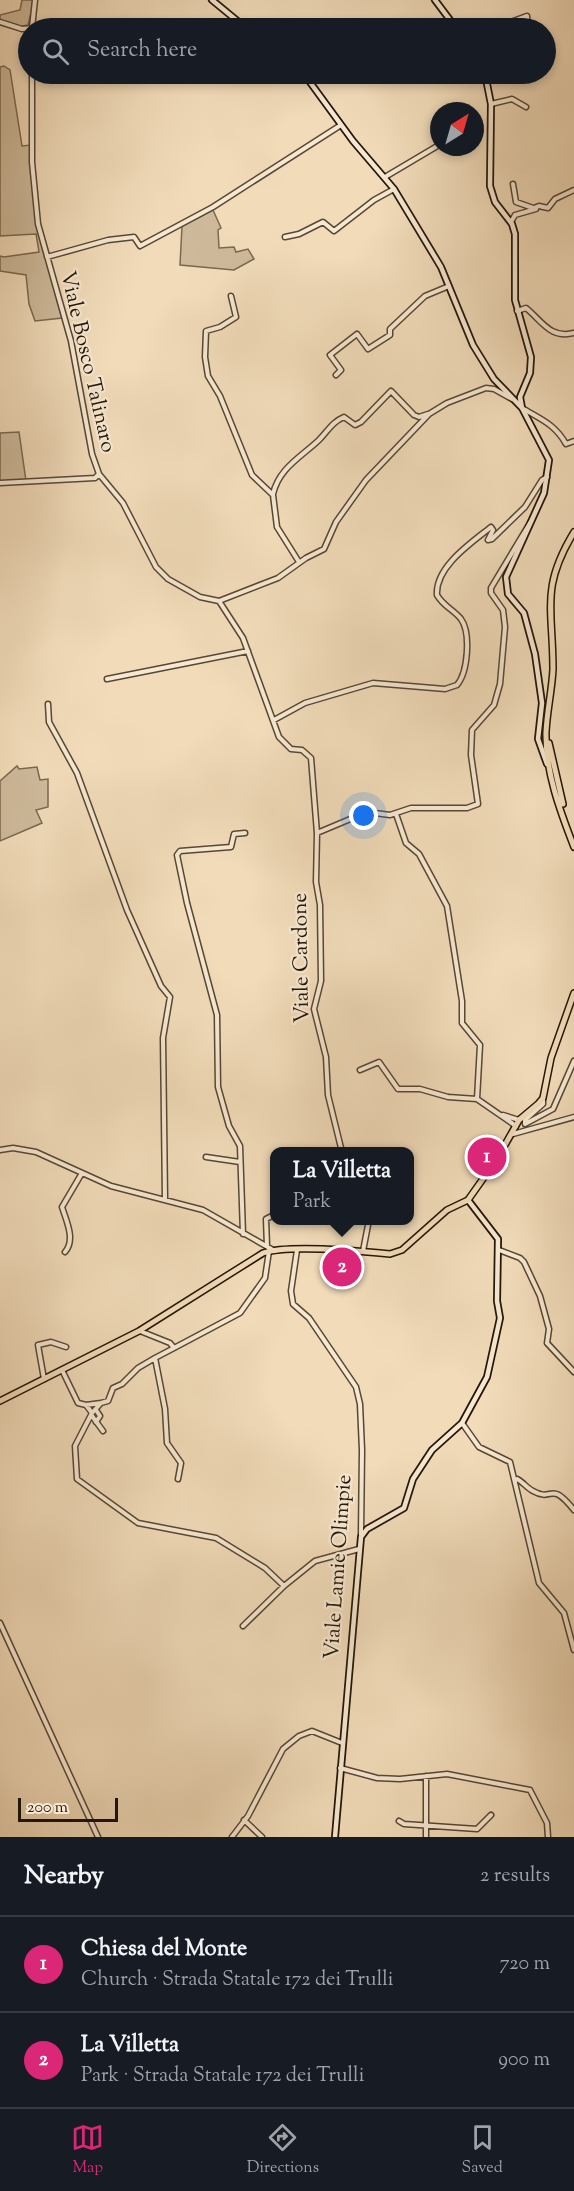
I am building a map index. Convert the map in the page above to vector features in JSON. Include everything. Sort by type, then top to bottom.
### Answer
[{"type":"main road","points":[[573,845],[549,769],[544,743],[553,676],[550,587],[558,562],[574,532]]},
{"type":"main road","points":[[544,743],[573,845]]},
{"type":"main road","points":[[0,1401],[140,1331],[270,1249],[363,1251],[390,1254],[402,1250],[447,1210],[468,1200],[513,1134],[519,1120],[543,1098],[551,1058],[574,993]]},
{"type":"street","points":[[33,18],[35,0]]},
{"type":"street","points":[[212,0],[234,18]]},
{"type":"street","points":[[435,0],[450,18]]},
{"type":"street","points":[[0,22],[18,28]]},
{"type":"street","name":"Viale Bosco Talinaro","points":[[32,84],[33,162],[38,224],[71,342],[92,454],[99,474],[123,502],[156,567],[168,579],[200,597],[219,601]]},
{"type":"street","points":[[312,84],[394,189],[441,267],[473,345],[494,379],[522,408],[561,432],[566,444],[574,441]]},
{"type":"street","points":[[487,84],[491,104],[490,186],[495,202],[511,222],[517,241],[514,290],[517,311],[532,364],[520,397],[522,408],[549,460],[544,493],[506,577],[505,586],[524,613],[535,654],[542,703],[538,736],[544,743]]},
{"type":"street","points":[[491,104],[513,99],[526,106]]},
{"type":"street","points":[[47,257],[120,237],[134,237],[140,246],[213,207],[342,124]]},
{"type":"street","points":[[385,177],[430,150]]},
{"type":"street","points":[[513,184],[516,202],[533,208],[539,206],[548,208],[555,199],[574,190]]},
{"type":"street","points":[[285,237],[299,234],[324,222],[334,231],[374,200],[394,189]]},
{"type":"street","points":[[511,222],[515,214],[536,209],[533,208]]},
{"type":"street","points":[[336,375],[341,370],[330,355],[357,334],[368,350],[390,335],[390,328],[425,296],[449,286]]},
{"type":"street","points":[[231,296],[236,316],[220,327],[206,331],[205,357],[208,376],[220,396],[252,475],[273,495]]},
{"type":"street","points":[[517,311],[526,308],[539,323],[561,335],[574,333]]},
{"type":"street","points":[[299,562],[277,527],[273,495],[276,482],[294,460],[322,438],[328,428],[344,417],[355,425],[361,422],[391,391],[414,416],[419,417],[486,388],[494,389],[512,399]]},
{"type":"street","points":[[429,414],[366,480],[336,522],[324,549],[299,562],[278,578],[219,601],[248,651],[274,720],[305,703],[374,683],[445,689],[457,685],[464,672],[466,630],[461,619],[437,595],[438,578],[461,550],[491,527],[493,530],[488,540],[492,539],[521,511],[547,477]]},
{"type":"street","points":[[0,483],[95,478],[99,474]]},
{"type":"street","points":[[317,833],[367,812],[396,814],[401,809],[411,808],[475,807],[478,802],[471,754],[471,730],[494,705],[500,684],[505,627],[503,610],[490,593],[525,527],[531,521]]},
{"type":"street","points":[[107,679],[248,651]]},
{"type":"street","points":[[48,704],[49,722],[77,773],[128,910],[161,986],[170,998],[163,1038],[165,1199]]},
{"type":"street","name":"Viale Cardone","points":[[274,720],[279,737],[291,749],[302,750],[311,758],[317,833],[316,882],[320,905],[321,981],[314,1009],[326,1057],[328,1095],[341,1147]]},
{"type":"street","points":[[396,814],[406,843],[419,854],[447,906],[462,1001],[462,1023],[480,1045],[477,1099]]},
{"type":"street","points":[[243,1234],[240,1146],[225,1117],[218,1087],[217,1015],[189,912],[177,855],[180,851],[231,847],[234,834],[245,834]]},
{"type":"street","points":[[543,1098],[543,1104],[525,1120],[525,1124],[553,1109],[574,1061]]},
{"type":"street","points":[[360,1070],[379,1062],[398,1089],[420,1089],[448,1097],[477,1099],[516,1126]]},
{"type":"street","points":[[498,1114],[519,1120]]},
{"type":"street","points":[[513,1134],[574,1117]]},
{"type":"street","points":[[0,1150],[13,1148],[36,1152],[111,1186],[165,1199],[217,1216],[270,1249]]},
{"type":"street","points":[[206,1157],[240,1162]]},
{"type":"street","points":[[65,1252],[69,1248],[70,1239],[68,1221],[62,1207],[82,1173]]},
{"type":"street","points":[[361,1536],[367,1529],[404,1508],[413,1479],[432,1450],[462,1423],[487,1377],[500,1318],[497,1301],[499,1250],[494,1231],[468,1200]]},
{"type":"street","points":[[86,1406],[108,1401],[113,1388],[123,1384],[138,1368],[240,1313],[265,1278],[270,1249],[266,1219],[270,1217]]},
{"type":"street","points":[[363,1251],[368,1225]]},
{"type":"street","name":"Viale Lamie Olimpie","points":[[297,1250],[291,1291],[293,1304],[309,1318],[356,1387],[360,1404],[361,1536],[335,1837]]},
{"type":"street","points":[[499,1250],[520,1258],[524,1262],[540,1296],[549,1329],[548,1342],[574,1372]]},
{"type":"street","points":[[140,1331],[170,1343],[174,1348]]},
{"type":"street","points":[[44,1379],[38,1346],[51,1342],[66,1347]]},
{"type":"street","points":[[155,1358],[165,1409],[167,1443],[181,1463],[178,1479]]},
{"type":"street","points":[[62,1370],[78,1403],[100,1416],[96,1422]]},
{"type":"street","points":[[101,1403],[75,1446],[77,1479],[138,1522],[216,1538],[265,1568],[284,1586]]},
{"type":"street","points":[[93,1413],[103,1431]]},
{"type":"street","points":[[462,1423],[479,1447],[510,1462],[517,1479],[539,1583],[564,1613],[574,1650]]},
{"type":"street","points":[[517,1479],[534,1492],[557,1492],[574,1510]]},
{"type":"street","points":[[243,1626],[284,1586],[315,1561],[359,1549]]},
{"type":"street","points":[[0,1623],[98,1837]]},
{"type":"street","points":[[232,1837],[244,1820],[283,1749],[299,1736],[312,1731],[342,1743]]},
{"type":"street","points":[[340,1768],[377,1778],[447,1774],[530,1790],[547,1823],[548,1837]]},
{"type":"street","points":[[426,1776],[426,1837]]},
{"type":"street","points":[[399,1821],[404,1824],[477,1829],[491,1815]]},
{"type":"street","points":[[244,1820],[262,1837]]},
{"type":"shaded area","points":[[22,0],[34,0],[30,18],[18,18],[18,27],[0,20],[0,15],[20,10]]},
{"type":"shaded area","points":[[4,66],[10,70],[22,146],[31,145],[39,234],[62,318],[35,321],[29,304],[26,275],[0,271],[0,256],[39,252],[36,234],[0,236],[0,67]]},
{"type":"shaded area","points":[[213,210],[221,228],[218,230],[219,248],[234,247],[236,252],[248,249],[254,259],[234,270],[180,265],[182,226]]},
{"type":"shaded area","points":[[19,432],[26,481],[0,482],[0,433]]},
{"type":"shaded area","points":[[17,766],[19,769],[37,767],[40,780],[48,779],[48,807],[36,810],[42,823],[0,841],[0,781]]},
{"type":"shaded area","points":[[349,1254],[359,1280],[334,1287],[327,1255]]},
{"type":"place","name":"Chiesa del Monte","points":[[487,1157]]},
{"type":"place","name":"La Villetta","points":[[342,1267]]}]
